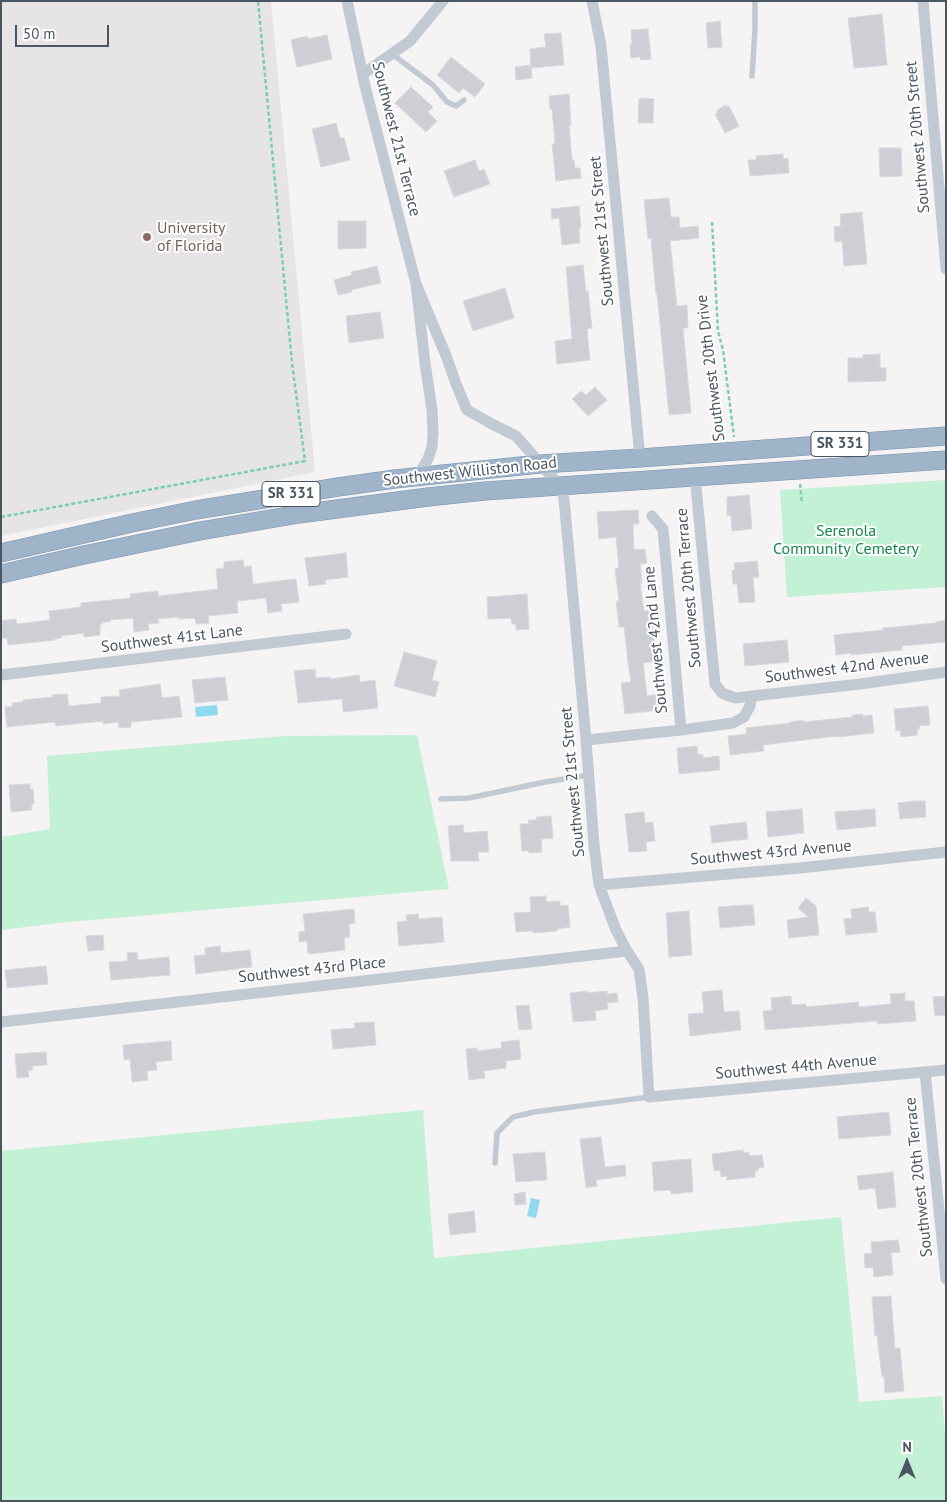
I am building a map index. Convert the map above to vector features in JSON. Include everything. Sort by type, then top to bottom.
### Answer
[{"type":"highway","name":"Southwest Williston Road","points":[[1,553],[196,510],[338,487],[417,477],[540,464],[946,436]]},
{"type":"highway","name":"Southwest Williston Road","points":[[1,574],[165,538],[300,514],[428,497],[485,491],[695,476],[946,460]]},
{"type":"street","name":"Southwest 21st Terrace","points":[[347,1],[363,74],[416,284],[432,410],[433,433],[432,447],[428,459],[417,477]]},
{"type":"street","points":[[363,74],[410,42],[443,1]]},
{"type":"street","name":"Southwest 21st Street","points":[[592,1],[601,46],[640,458]]},
{"type":"street","name":"Southwest 20th Street","points":[[923,1],[946,270]]},
{"type":"street","name":"Southwest 21st Terrace","points":[[416,284],[468,410],[516,436],[529,448],[540,464]]},
{"type":"street","points":[[540,464],[560,486]]},
{"type":"street","name":"Southwest 20th Terrace","points":[[695,476],[715,684],[722,693]]},
{"type":"street","name":"Southwest 21st Street","points":[[560,486],[564,499],[599,885],[627,951],[640,969],[650,1097]]},
{"type":"street","name":"Southwest 42nd Lane","points":[[586,740],[681,730],[663,529],[652,516]]},
{"type":"street","name":"Southwest 41st Lane","points":[[1,675],[346,634]]},
{"type":"street","name":"Southwest 42nd Avenue","points":[[722,693],[735,698],[946,672]]},
{"type":"street","name":"Southwest 42nd Avenue","points":[[681,730],[733,723],[744,717],[750,706],[752,696]]},
{"type":"street","name":"Southwest 43rd Avenue","points":[[599,885],[800,868],[946,852]]},
{"type":"street","name":"Southwest 43rd Place","points":[[1,1022],[627,951]]},
{"type":"street","name":"Southwest 44th Avenue","points":[[650,1097],[946,1070]]},
{"type":"street","name":"Southwest 20th Terrace","points":[[925,1072],[946,1279]]},
{"type":"lane","points":[[752,76],[755,1]]},
{"type":"lane","points":[[392,54],[433,85],[446,102],[456,106],[464,100]]},
{"type":"lane","points":[[441,799],[469,798],[589,775]]},
{"type":"lane","points":[[495,1163],[497,1133],[513,1117],[534,1112],[650,1097]]},
{"type":"path","points":[[1,517],[305,461],[291,353],[258,1]]},
{"type":"path","name":"Southwest 20th Drive","points":[[712,222],[718,331],[735,451]]},
{"type":"path","points":[[798,470],[802,503]]},
{"type":"shaded area","name":"University of Florida","points":[[1,1],[271,1],[315,472],[1,536]]},
{"type":"green space","name":"Serenola Community Cemetery","points":[[946,480],[946,587],[787,597],[780,490]]},
{"type":"green space","points":[[417,735],[449,889],[68,922],[1,930],[1,837],[50,829],[47,756],[285,736]]},
{"type":"green space","points":[[423,1110],[434,1258],[841,1217],[859,1402],[942,1396],[946,1445],[946,1501],[1,1501],[1,1151]]},
{"type":"water","points":[[217,705],[218,715],[196,717],[195,707]]},
{"type":"water","points":[[531,1198],[540,1200],[536,1218],[527,1216]]},
{"type":"building","points":[[882,14],[887,65],[854,68],[848,18]]},
{"type":"building","points":[[720,21],[722,47],[708,48],[706,23]]},
{"type":"building","points":[[648,29],[651,59],[631,58],[631,30]]},
{"type":"building","points":[[561,33],[564,65],[531,68],[530,49],[546,47],[544,34]]},
{"type":"building","points":[[327,35],[332,59],[297,67],[291,40],[307,36],[308,39]]},
{"type":"building","points":[[451,57],[485,84],[475,97],[463,88],[459,93],[437,75]]},
{"type":"building","points":[[531,65],[532,78],[516,80],[515,67]]},
{"type":"building","points":[[411,87],[433,107],[428,112],[437,121],[426,132],[395,103]]},
{"type":"building","points":[[569,94],[572,160],[574,160],[575,168],[580,168],[581,178],[556,181],[552,144],[555,144],[549,96]]},
{"type":"building","points":[[639,99],[654,99],[653,123],[638,123]]},
{"type":"building","points":[[726,105],[727,107],[729,106],[739,126],[725,133],[715,114],[718,112],[717,110]]},
{"type":"building","points":[[336,123],[340,138],[344,138],[350,160],[321,167],[312,129]]},
{"type":"building","points":[[879,148],[901,148],[902,176],[880,177]]},
{"type":"building","points":[[783,154],[783,159],[788,158],[789,173],[750,176],[748,160],[756,160],[756,156]]},
{"type":"building","points":[[475,160],[479,171],[484,169],[490,184],[454,197],[444,171]]},
{"type":"building","points":[[669,198],[671,217],[679,217],[680,228],[698,226],[699,238],[670,241],[677,306],[687,305],[688,328],[683,328],[691,413],[669,415],[651,238],[648,239],[644,200]]},
{"type":"building","points":[[579,206],[580,243],[562,245],[559,218],[552,219],[551,209]]},
{"type":"building","points":[[862,212],[867,264],[844,266],[842,241],[835,242],[834,227],[841,226],[840,214]]},
{"type":"building","points":[[338,221],[366,221],[366,248],[338,249]]},
{"type":"building","points":[[583,265],[592,328],[587,329],[590,360],[557,364],[555,341],[572,339],[566,267]]},
{"type":"building","points":[[377,266],[381,283],[338,295],[334,280],[352,275],[351,272]]},
{"type":"building","points":[[505,288],[514,318],[473,331],[463,301]]},
{"type":"building","points":[[380,312],[384,338],[349,343],[346,316]]},
{"type":"building","points":[[880,354],[880,368],[886,368],[886,381],[848,382],[848,358],[863,358],[863,355]]},
{"type":"building","points":[[595,387],[607,400],[588,416],[572,399],[581,391],[586,395]]},
{"type":"building","points":[[749,495],[752,529],[732,531],[731,515],[727,516],[727,497]]},
{"type":"building","points":[[638,510],[639,524],[633,524],[634,550],[645,549],[647,563],[640,564],[642,583],[640,583],[644,611],[650,610],[657,661],[643,663],[647,696],[658,694],[660,710],[625,714],[621,683],[631,682],[624,627],[619,627],[616,601],[619,601],[615,569],[619,568],[616,537],[599,539],[597,512]]},
{"type":"building","points":[[346,553],[348,577],[325,580],[326,584],[309,586],[305,558]]},
{"type":"building","points":[[243,560],[244,567],[251,566],[253,584],[296,579],[299,602],[281,604],[282,611],[268,613],[266,598],[237,601],[238,613],[208,616],[209,623],[196,624],[195,618],[158,619],[159,623],[148,624],[149,630],[134,632],[133,618],[102,622],[100,625],[100,635],[84,637],[84,633],[61,636],[62,638],[55,640],[8,645],[7,638],[1,638],[1,621],[16,619],[17,624],[50,620],[49,611],[81,607],[81,603],[131,598],[130,594],[158,591],[158,596],[218,589],[216,569],[224,568],[224,562]]},
{"type":"building","points":[[757,561],[759,577],[753,578],[755,602],[739,603],[737,584],[733,584],[732,570],[735,570],[734,563]]},
{"type":"building","points":[[527,594],[529,629],[516,630],[516,624],[512,624],[511,618],[488,619],[487,597]]},
{"type":"building","points":[[946,620],[946,642],[902,646],[902,650],[836,655],[834,635],[936,623]]},
{"type":"building","points":[[787,640],[789,662],[745,666],[743,644]]},
{"type":"building","points":[[404,652],[437,661],[432,680],[439,682],[435,697],[394,686]]},
{"type":"building","points":[[315,669],[316,678],[330,677],[330,679],[359,675],[360,682],[375,680],[378,708],[343,712],[342,699],[298,703],[294,671]]},
{"type":"building","points":[[225,677],[228,700],[195,703],[192,680]]},
{"type":"building","points":[[160,684],[162,698],[179,696],[182,717],[131,722],[131,727],[119,728],[118,722],[103,724],[103,721],[56,726],[55,722],[7,727],[5,707],[13,706],[12,703],[67,694],[69,706],[101,703],[101,697],[120,696],[119,690]]},
{"type":"building","points":[[928,706],[930,725],[919,726],[920,729],[917,729],[918,735],[901,737],[900,730],[896,731],[894,709]]},
{"type":"building","points":[[862,714],[863,716],[872,715],[874,733],[763,745],[764,751],[730,755],[728,736],[747,734],[746,728],[803,720],[803,722],[852,717],[852,715]]},
{"type":"building","points":[[697,746],[698,755],[702,754],[703,758],[719,756],[720,770],[679,774],[677,748]]},
{"type":"building","points":[[30,784],[30,789],[33,789],[34,804],[31,804],[32,810],[11,812],[9,785]]},
{"type":"building","points":[[925,801],[926,817],[900,819],[898,803]]},
{"type":"building","points":[[802,809],[804,833],[768,837],[766,812]]},
{"type":"building","points":[[875,809],[876,826],[837,830],[835,812]]},
{"type":"building","points":[[644,812],[645,823],[653,822],[655,841],[646,842],[647,851],[629,852],[625,814]]},
{"type":"building","points":[[551,816],[553,838],[541,839],[542,852],[529,853],[529,851],[522,851],[520,824],[529,824],[528,820],[537,820],[536,817]]},
{"type":"building","points":[[746,822],[748,839],[712,843],[710,826]]},
{"type":"building","points":[[463,825],[464,833],[487,831],[489,852],[478,852],[479,861],[451,861],[448,826]]},
{"type":"building","points":[[546,896],[546,902],[560,901],[560,906],[568,905],[570,927],[557,929],[557,931],[516,932],[514,913],[531,912],[530,897]]},
{"type":"building","points":[[806,898],[816,906],[819,935],[789,938],[787,920],[808,917],[798,908]]},
{"type":"building","points":[[753,905],[755,925],[720,928],[718,907]]},
{"type":"building","points":[[868,907],[869,912],[875,912],[877,932],[846,935],[844,919],[852,918],[851,909]]},
{"type":"building","points":[[354,909],[355,923],[349,924],[350,937],[344,938],[345,950],[308,954],[307,941],[299,942],[299,932],[305,931],[303,914]]},
{"type":"building","points":[[689,911],[692,955],[669,957],[666,913]]},
{"type":"building","points":[[418,914],[419,919],[442,917],[444,942],[399,946],[397,922],[407,921],[406,915]]},
{"type":"building","points":[[103,935],[104,950],[88,951],[86,936]]},
{"type":"building","points":[[220,946],[221,953],[250,950],[252,967],[196,974],[194,956],[205,955],[205,948]]},
{"type":"building","points":[[137,952],[138,960],[169,957],[170,975],[111,980],[109,962],[128,961],[127,953]]},
{"type":"building","points":[[46,966],[48,984],[7,988],[5,970]]},
{"type":"building","points":[[722,990],[724,1012],[739,1011],[741,1030],[690,1036],[688,1014],[704,1013],[702,992]]},
{"type":"building","points":[[587,991],[587,993],[607,991],[607,994],[617,993],[618,1002],[607,1003],[608,1009],[595,1011],[596,1020],[573,1022],[570,993]]},
{"type":"building","points":[[905,993],[905,1001],[914,1001],[916,1021],[877,1024],[877,1021],[765,1030],[763,1011],[772,1010],[771,998],[791,996],[792,1005],[806,1004],[806,1007],[858,1002],[859,1007],[891,1004],[890,994]]},
{"type":"building","points":[[946,996],[946,1015],[935,1016],[933,997]]},
{"type":"building","points":[[529,1005],[532,1029],[519,1030],[516,1006]]},
{"type":"building","points":[[374,1022],[376,1045],[333,1049],[331,1030],[355,1028],[354,1023]]},
{"type":"building","points":[[519,1040],[521,1059],[506,1061],[506,1068],[484,1071],[485,1078],[469,1080],[466,1049],[477,1048],[477,1051],[502,1048],[501,1042]]},
{"type":"building","points":[[171,1041],[172,1060],[156,1062],[157,1070],[147,1071],[148,1080],[132,1082],[130,1059],[124,1060],[123,1045]]},
{"type":"building","points":[[46,1052],[47,1065],[32,1066],[33,1070],[28,1070],[29,1077],[17,1078],[15,1054]]},
{"type":"building","points":[[889,1112],[891,1135],[839,1139],[837,1117]]},
{"type":"building","points":[[601,1137],[605,1167],[625,1165],[626,1176],[596,1180],[597,1186],[586,1188],[580,1139]]},
{"type":"building","points":[[743,1150],[743,1153],[749,1152],[749,1156],[762,1155],[764,1167],[758,1168],[758,1171],[755,1171],[755,1177],[727,1180],[727,1176],[721,1177],[720,1170],[714,1171],[712,1154]]},
{"type":"building","points":[[545,1152],[547,1180],[516,1182],[513,1154]]},
{"type":"building","points":[[691,1159],[693,1192],[671,1194],[671,1190],[654,1191],[652,1162]]},
{"type":"building","points":[[893,1172],[896,1207],[878,1209],[875,1188],[859,1190],[857,1176]]},
{"type":"building","points":[[525,1192],[526,1204],[515,1205],[514,1194]]},
{"type":"building","points":[[474,1211],[476,1232],[450,1235],[448,1214]]},
{"type":"building","points":[[898,1240],[900,1252],[891,1253],[893,1275],[874,1277],[873,1267],[865,1268],[864,1254],[872,1253],[871,1242]]},
{"type":"building","points":[[891,1296],[895,1348],[900,1348],[904,1391],[885,1393],[877,1335],[875,1336],[872,1297]]},
{"type":"place","name":"University of Florida","points":[[147,237]]}]
